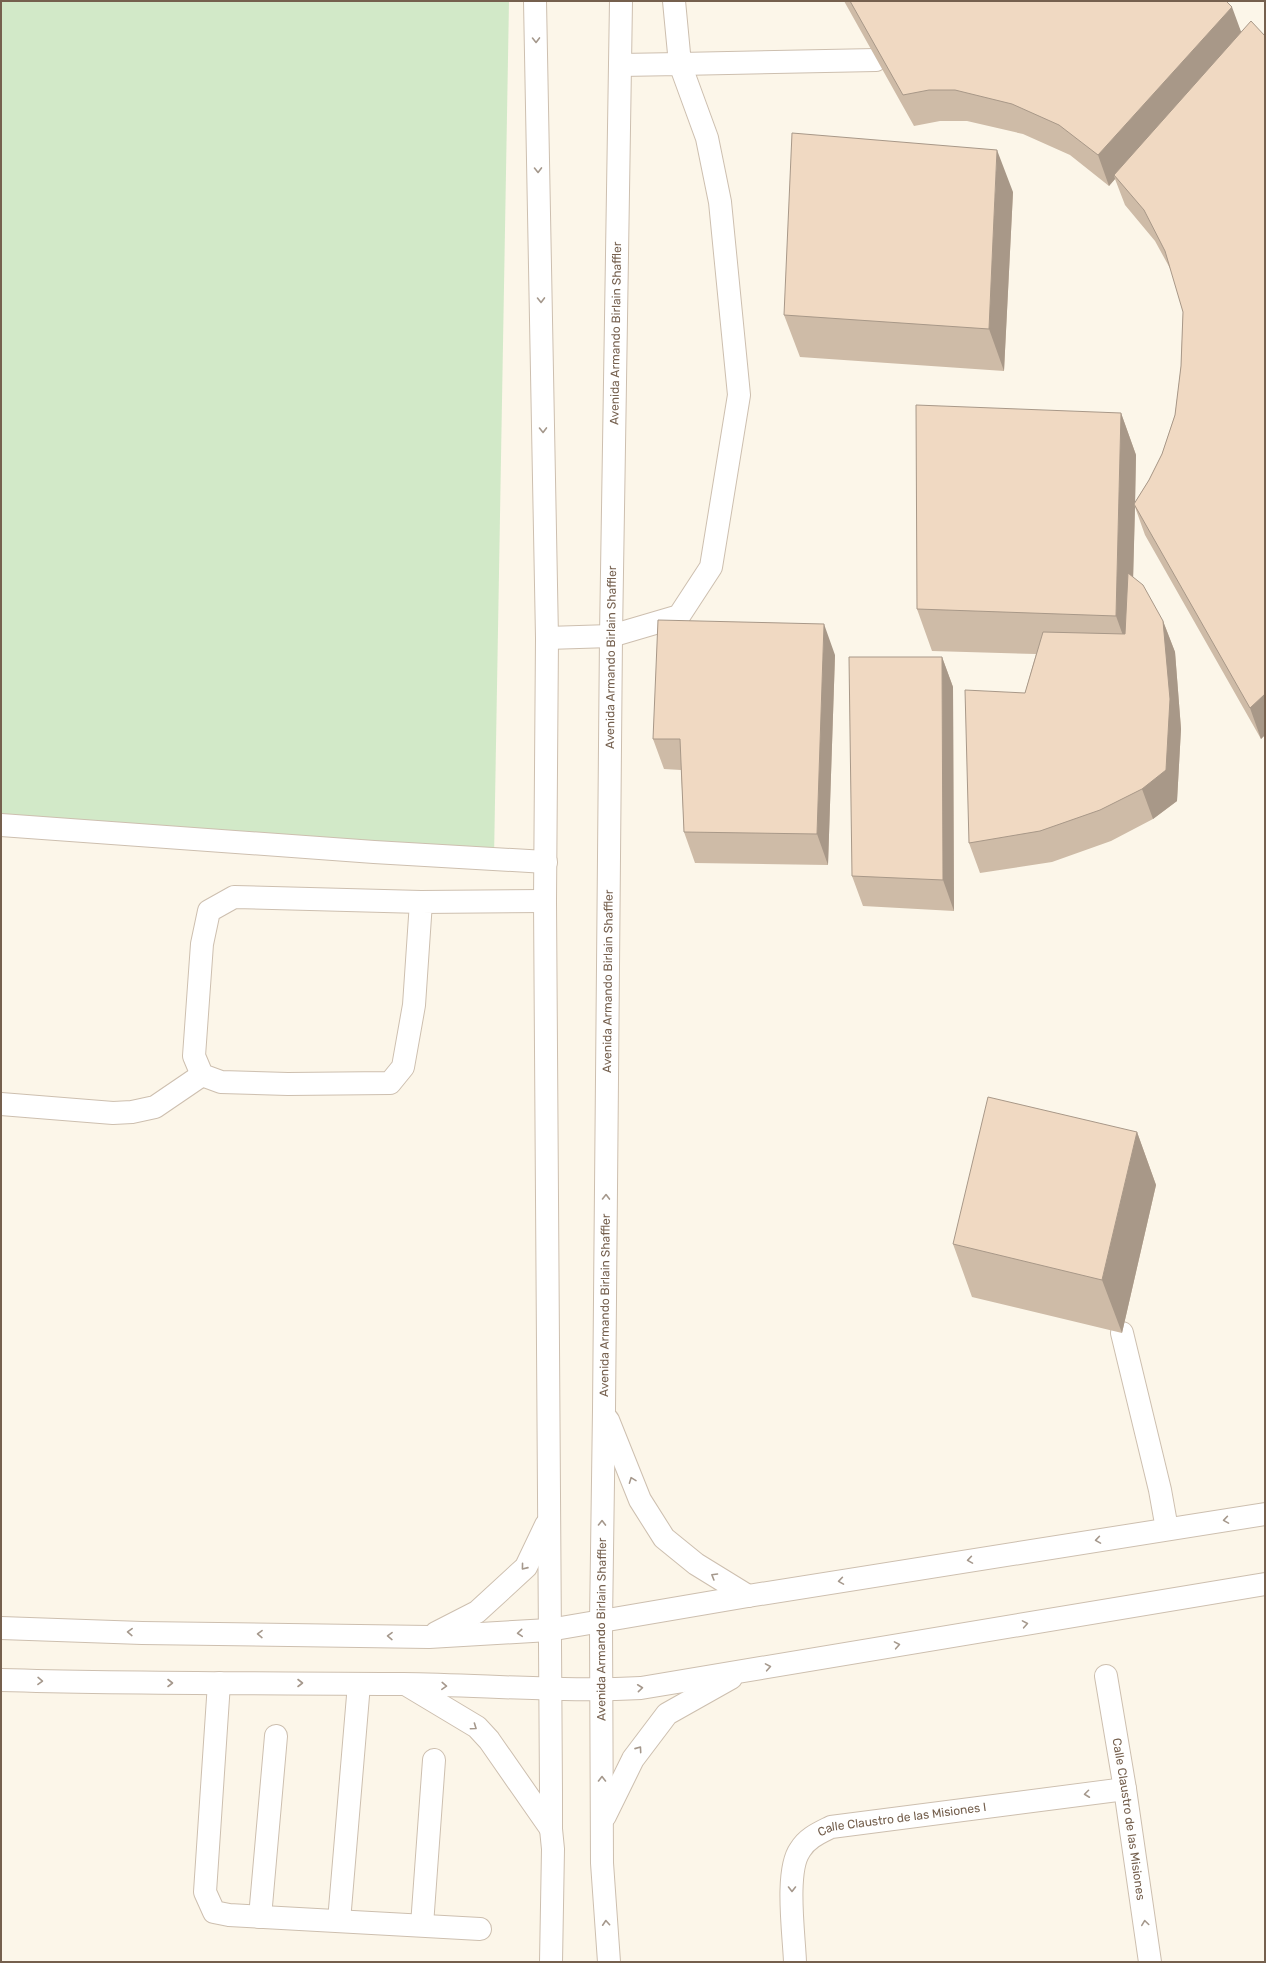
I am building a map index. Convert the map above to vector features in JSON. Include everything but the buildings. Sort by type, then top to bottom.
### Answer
[{"type":"street","points":[[535,1],[547,638],[545,901],[548,1520],[551,1829],[553,1849],[551,1962]]},
{"type":"street","name":"Avenida Armando Birlain Shaffler","points":[[609,1962],[602,1863],[600,1623],[604,1410],[611,636],[621,1]]},
{"type":"street","points":[[547,638],[611,636],[679,616],[711,568],[739,394],[720,202],[707,138],[680,64],[674,1]]},
{"type":"street","points":[[620,64],[876,60]]},
{"type":"street","points":[[1,825],[374,852],[546,862]]},
{"type":"street","points":[[421,902],[414,1005],[403,1067],[390,1083],[288,1084],[221,1082],[202,1075],[194,1056],[202,944],[209,911],[234,897],[421,902],[545,901]]},
{"type":"street","points":[[1,1104],[113,1113],[132,1112],[155,1107],[202,1075]]},
{"type":"street","points":[[1122,1333],[1160,1490],[1167,1529]]},
{"type":"street","points":[[604,1410],[640,1500],[664,1538],[696,1564],[748,1596]]},
{"type":"street","points":[[1,1628],[142,1633],[429,1637],[549,1630],[600,1623],[748,1596],[1265,1514]]},
{"type":"street","points":[[429,1637],[477,1612],[526,1567],[548,1520]]},
{"type":"street","points":[[1,1680],[406,1684],[550,1690],[641,1688],[1265,1584]]},
{"type":"street","points":[[602,1821],[633,1759],[667,1714],[744,1671]]},
{"type":"street","name":"Calle Claustro de las Misiones","points":[[1106,1676],[1125,1789],[1150,1962]]},
{"type":"street","points":[[219,1683],[204,1892],[214,1912],[229,1915],[260,1917],[480,1929]]},
{"type":"street","points":[[339,1921],[359,1684]]},
{"type":"street","points":[[406,1684],[477,1727],[489,1740],[551,1829]]},
{"type":"street","points":[[260,1917],[276,1736]]},
{"type":"street","points":[[422,1925],[434,1760]]},
{"type":"street","name":"Calle Claustro de las Misiones I","points":[[795,1962],[792,1870],[799,1851],[811,1837],[831,1827],[1125,1789]]},
{"type":"green space","points":[[1,1],[509,1],[494,859],[1,815]]}]
